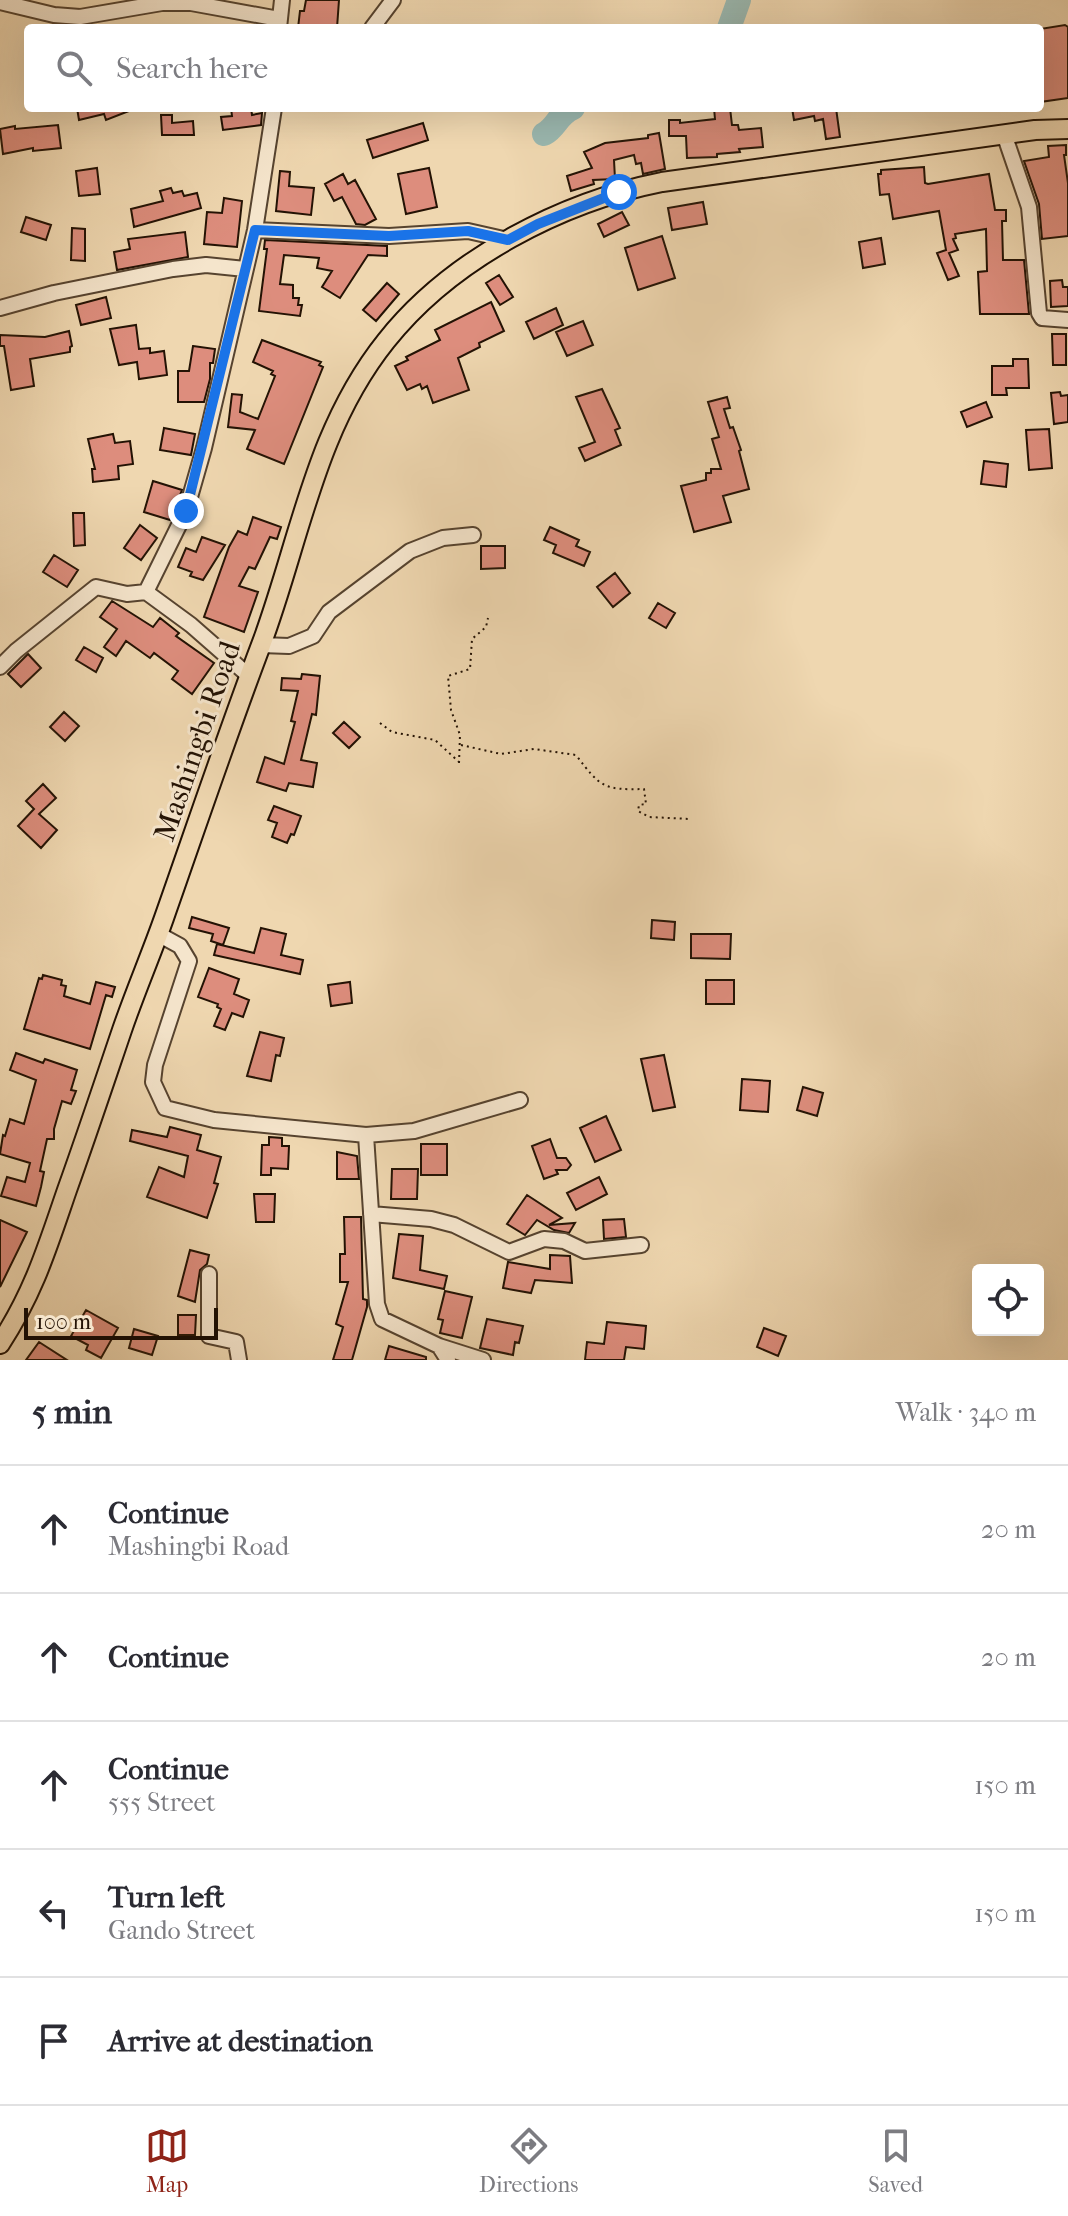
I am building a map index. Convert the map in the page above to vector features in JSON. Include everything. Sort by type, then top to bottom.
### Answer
[{"type":"main road","points":[[1004,134],[1068,129]]},
{"type":"main road","name":"Mashingbi Road","points":[[0,1344],[24,1306],[43,1261],[130,1005],[261,645],[315,470],[329,437],[365,373],[401,324],[454,277],[508,240],[605,196],[662,182],[1004,134]]},
{"type":"street","points":[[0,2],[54,15],[80,17],[162,3],[191,3],[279,24],[282,0]]},
{"type":"street","points":[[375,24],[393,0]]},
{"type":"street","points":[[146,592],[186,511],[255,230],[273,112]]},
{"type":"street","points":[[1004,134],[1029,207],[1042,318],[1068,320]]},
{"type":"street","points":[[255,230],[389,236],[468,231],[508,240]]},
{"type":"street","points":[[0,308],[54,293],[173,269],[206,265],[245,269]]},
{"type":"street","points":[[261,645],[289,646],[313,636],[329,612],[410,551],[443,538],[473,535]]},
{"type":"street","points":[[0,667],[96,587],[127,594],[146,592],[191,625],[248,675]]},
{"type":"street","points":[[158,934],[180,946],[189,961],[155,1065],[153,1082],[165,1108],[214,1120],[366,1135],[414,1131],[520,1100]]},
{"type":"street","points":[[366,1135],[377,1304],[382,1319],[439,1346],[483,1360]]},
{"type":"street","points":[[371,1214],[431,1219],[454,1225],[509,1252],[544,1239],[564,1241],[585,1251],[641,1245]]},
{"type":"street","points":[[209,1274],[209,1336],[236,1342],[239,1360]]},
{"type":"street","points":[[439,1346],[448,1360]]},
{"type":"path","points":[[380,723],[392,732],[435,740],[459,763],[461,745],[451,710],[448,676],[470,669],[472,639],[486,627],[488,618]]},
{"type":"path","points":[[461,745],[501,754],[534,749],[576,755],[590,774],[613,790],[644,789],[646,804],[639,805],[638,811],[649,817],[690,819]]},
{"type":"building","points":[[306,0],[339,0],[337,24],[298,24],[300,11],[304,11]]},
{"type":"building","points":[[1068,27],[1068,98],[1044,101],[1044,28]]},
{"type":"building","points":[[78,112],[126,112],[106,120],[104,114],[79,120]]},
{"type":"building","points":[[232,112],[262,113],[261,125],[223,130],[221,117],[232,116]]},
{"type":"building","points":[[714,112],[730,112],[732,125],[738,125],[739,130],[761,128],[763,147],[739,149],[740,152],[717,154],[717,157],[687,158],[686,136],[669,136],[669,120],[680,120],[680,123],[715,119]]},
{"type":"building","points":[[793,112],[837,112],[840,137],[826,139],[823,119],[815,121],[814,116],[794,120]]},
{"type":"building","points":[[161,115],[172,115],[172,123],[193,121],[194,135],[162,135]]},
{"type":"building","points":[[423,123],[428,140],[373,158],[367,140]]},
{"type":"building","points":[[58,125],[61,148],[33,151],[33,148],[3,154],[0,129]]},
{"type":"building","points":[[659,133],[665,169],[643,174],[641,163],[636,164],[634,155],[614,160],[615,179],[593,180],[594,184],[571,191],[567,176],[592,168],[584,152],[605,143],[648,138],[648,135]]},
{"type":"building","points":[[1066,145],[1068,236],[1042,239],[1039,204],[1024,161],[1049,157],[1048,146]]},
{"type":"building","points":[[924,167],[925,183],[928,184],[989,174],[995,210],[1006,210],[1006,221],[1002,221],[1003,260],[1024,260],[1029,314],[980,314],[978,272],[987,271],[986,229],[955,234],[956,238],[953,239],[958,250],[949,253],[959,276],[948,280],[937,253],[946,250],[939,211],[893,219],[889,194],[880,195],[878,174],[881,170]]},
{"type":"building","points":[[97,168],[100,194],[79,196],[76,171]]},
{"type":"building","points":[[429,168],[437,207],[406,214],[398,174]]},
{"type":"building","points":[[280,171],[290,172],[289,186],[314,188],[311,215],[276,211]]},
{"type":"building","points":[[343,174],[348,184],[355,180],[376,219],[365,225],[356,224],[342,197],[334,201],[325,184]]},
{"type":"building","points":[[171,188],[173,193],[182,191],[184,196],[197,193],[201,208],[134,227],[131,209],[163,201],[160,191]]},
{"type":"building","points":[[224,198],[242,201],[237,247],[204,244],[207,212],[222,213]]},
{"type":"building","points":[[703,202],[707,224],[672,230],[668,208]]},
{"type":"building","points":[[622,212],[629,225],[604,237],[598,224]]},
{"type":"building","points":[[26,217],[51,225],[46,240],[21,232]]},
{"type":"building","points":[[72,228],[85,229],[85,261],[71,260]]},
{"type":"building","points":[[185,232],[188,257],[117,270],[114,252],[130,249],[128,239]]},
{"type":"building","points":[[662,236],[675,278],[638,290],[625,248]]},
{"type":"building","points":[[881,238],[885,264],[863,268],[859,242]]},
{"type":"building","points":[[265,240],[387,246],[387,256],[368,255],[340,298],[322,287],[332,271],[317,268],[319,258],[284,255],[280,284],[293,285],[293,298],[299,298],[298,305],[302,305],[300,316],[259,311],[267,249],[264,249]]},
{"type":"building","points":[[499,275],[513,297],[500,305],[486,283]]},
{"type":"building","points":[[1062,280],[1063,287],[1068,287],[1068,306],[1051,307],[1050,281]]},
{"type":"building","points":[[387,283],[399,294],[376,321],[363,310]]},
{"type":"building","points":[[106,297],[111,318],[81,325],[76,305]]},
{"type":"building","points":[[491,302],[504,331],[458,358],[469,390],[433,403],[427,386],[422,389],[420,384],[407,390],[395,366],[440,340],[435,330]]},
{"type":"building","points":[[556,308],[563,325],[534,339],[526,322]]},
{"type":"building","points":[[583,321],[593,345],[567,356],[556,332]]},
{"type":"building","points":[[136,325],[139,349],[150,348],[150,353],[164,351],[167,375],[139,379],[137,362],[119,365],[110,329]]},
{"type":"building","points":[[69,331],[70,352],[30,359],[34,386],[11,390],[0,335],[45,337]]},
{"type":"building","points":[[1052,334],[1066,334],[1066,365],[1053,365]]},
{"type":"building","points":[[262,340],[321,362],[319,365],[323,367],[284,464],[247,449],[255,430],[228,427],[232,394],[242,395],[240,412],[258,419],[275,376],[271,374],[273,371],[253,362]]},
{"type":"building","points":[[193,346],[215,349],[204,402],[178,402],[178,371],[189,371]]},
{"type":"building","points":[[1013,359],[1028,359],[1029,388],[1006,388],[1007,395],[992,395],[992,366],[1013,366]]},
{"type":"building","points":[[602,389],[620,428],[615,430],[621,445],[585,461],[579,448],[595,442],[576,397]]},
{"type":"building","points":[[1060,392],[1061,396],[1068,395],[1068,422],[1054,424],[1051,393]]},
{"type":"building","points":[[727,397],[730,408],[724,409],[741,450],[749,489],[723,496],[731,522],[694,532],[681,486],[706,480],[706,473],[711,473],[711,469],[721,469],[712,439],[719,437],[708,402]]},
{"type":"building","points":[[986,402],[992,417],[967,427],[961,412]]},
{"type":"building","points":[[164,428],[195,434],[191,455],[160,450]]},
{"type":"building","points":[[1049,429],[1052,468],[1029,470],[1026,430]]},
{"type":"building","points":[[113,434],[115,443],[130,441],[133,464],[118,466],[119,479],[93,482],[92,469],[95,469],[88,439]]},
{"type":"building","points":[[984,461],[1008,464],[1006,487],[981,484]]},
{"type":"building","points":[[153,481],[182,490],[170,520],[144,512]]},
{"type":"building","points":[[73,513],[84,513],[85,545],[74,546]]},
{"type":"building","points":[[253,517],[281,527],[277,539],[270,537],[255,569],[249,567],[239,586],[258,592],[244,632],[204,617],[229,547],[238,531],[247,535]]},
{"type":"building","points":[[140,525],[157,538],[141,560],[124,548]]},
{"type":"building","points":[[550,527],[579,540],[576,546],[590,552],[584,566],[553,553],[556,545],[544,540]]},
{"type":"building","points":[[202,537],[225,545],[203,580],[190,576],[192,572],[178,567],[186,548],[196,552]]},
{"type":"building","points":[[481,546],[505,546],[505,568],[481,569]]},
{"type":"building","points":[[54,555],[78,570],[67,587],[43,572]]},
{"type":"building","points":[[615,573],[630,593],[613,607],[597,587]]},
{"type":"building","points":[[112,601],[153,627],[160,618],[179,633],[176,636],[214,663],[192,694],[172,679],[178,671],[154,653],[150,658],[126,641],[116,656],[104,647],[117,629],[100,617]]},
{"type":"building","points":[[658,603],[675,613],[666,628],[649,618]]},
{"type":"building","points":[[84,647],[103,658],[96,672],[76,660]]},
{"type":"building","points":[[28,654],[41,668],[21,687],[8,674]]},
{"type":"building","points":[[302,674],[320,676],[316,715],[312,714],[301,760],[317,763],[313,787],[289,783],[286,791],[257,782],[265,757],[284,764],[295,722],[291,721],[298,691],[281,690],[282,678],[301,679]]},
{"type":"building","points":[[64,712],[79,726],[65,741],[50,727]]},
{"type":"building","points":[[344,722],[360,737],[349,748],[333,733]]},
{"type":"building","points":[[43,784],[56,798],[39,814],[57,830],[41,848],[18,826],[34,809],[26,801]]},
{"type":"building","points":[[274,806],[301,816],[294,835],[291,834],[287,843],[272,837],[277,823],[268,820]]},
{"type":"building","points":[[192,917],[229,928],[223,945],[211,941],[213,934],[189,928]]},
{"type":"building","points":[[652,920],[675,922],[674,940],[651,938]]},
{"type":"building","points":[[261,928],[286,934],[281,955],[303,960],[300,974],[214,955],[217,944],[254,953]]},
{"type":"building","points":[[691,934],[731,934],[730,959],[691,958]]},
{"type":"building","points":[[209,968],[239,979],[234,994],[249,1000],[243,1017],[232,1013],[225,1030],[214,1026],[221,1009],[217,1007],[218,1004],[198,997]]},
{"type":"building","points":[[43,975],[62,980],[61,985],[66,986],[64,996],[90,1004],[96,982],[115,987],[112,997],[106,995],[90,1049],[24,1029],[39,978],[42,979]]},
{"type":"building","points":[[706,980],[734,980],[734,1004],[706,1004]]},
{"type":"building","points":[[350,982],[352,1003],[331,1006],[328,985]]},
{"type":"building","points":[[260,1032],[284,1038],[280,1056],[276,1055],[271,1081],[247,1076]]},
{"type":"building","points":[[16,1053],[77,1070],[71,1090],[76,1091],[71,1104],[62,1101],[54,1139],[47,1139],[36,1206],[1,1196],[7,1177],[25,1182],[30,1163],[0,1154],[10,1119],[24,1124],[36,1080],[10,1070]]},
{"type":"building","points":[[664,1055],[675,1107],[653,1111],[641,1059]]},
{"type":"building","points":[[742,1079],[770,1081],[768,1112],[740,1110]]},
{"type":"building","points":[[803,1087],[823,1093],[817,1116],[797,1110]]},
{"type":"building","points":[[606,1116],[621,1150],[595,1162],[580,1128]]},
{"type":"building","points":[[170,1127],[201,1135],[197,1150],[221,1157],[214,1183],[218,1184],[207,1218],[147,1197],[159,1167],[184,1177],[188,1156],[130,1141],[132,1130],[167,1137]]},
{"type":"building","points":[[269,1137],[282,1138],[282,1146],[289,1146],[288,1169],[271,1168],[271,1175],[261,1175],[262,1145],[269,1145]]},
{"type":"building","points":[[550,1139],[557,1158],[566,1158],[571,1165],[567,1170],[556,1170],[558,1174],[544,1179],[532,1146]]},
{"type":"building","points":[[421,1144],[447,1144],[447,1175],[421,1175]]},
{"type":"building","points":[[337,1152],[357,1156],[359,1179],[337,1179]]},
{"type":"building","points":[[392,1169],[418,1169],[417,1199],[391,1199]]},
{"type":"building","points":[[599,1177],[607,1194],[576,1210],[567,1193]]},
{"type":"building","points":[[254,1194],[275,1194],[274,1222],[256,1222]]},
{"type":"building","points":[[527,1195],[562,1218],[549,1225],[575,1223],[569,1233],[554,1230],[537,1220],[525,1235],[507,1224]]},
{"type":"building","points":[[344,1217],[361,1217],[363,1299],[367,1300],[367,1307],[352,1360],[333,1360],[343,1327],[336,1324],[348,1282],[340,1282],[340,1254],[345,1254]]},
{"type":"building","points":[[624,1219],[626,1237],[604,1239],[603,1220]]},
{"type":"building","points":[[0,1220],[27,1232],[0,1287]]},
{"type":"building","points":[[399,1234],[423,1236],[420,1270],[447,1276],[444,1289],[393,1278]]},
{"type":"building","points":[[190,1250],[209,1255],[207,1264],[200,1270],[195,1302],[178,1296]]},
{"type":"building","points":[[550,1255],[570,1256],[572,1283],[535,1280],[531,1293],[503,1288],[508,1262],[550,1269]]},
{"type":"building","points":[[445,1291],[472,1297],[462,1338],[440,1333],[443,1320],[438,1319]]},
{"type":"building","points":[[86,1310],[118,1328],[101,1358],[86,1350],[88,1345],[71,1336]]},
{"type":"building","points":[[178,1315],[196,1315],[195,1335],[178,1335]]},
{"type":"building","points":[[487,1319],[523,1326],[513,1355],[480,1348]]},
{"type":"building","points":[[607,1322],[646,1326],[644,1349],[626,1347],[624,1360],[585,1360],[587,1342],[604,1344]]},
{"type":"building","points":[[764,1328],[786,1336],[778,1356],[757,1347]]},
{"type":"building","points":[[134,1329],[158,1336],[152,1355],[129,1348]]},
{"type":"building","points":[[39,1342],[67,1360],[26,1360]]},
{"type":"building","points":[[389,1346],[426,1357],[426,1360],[385,1360]]},
{"type":"waterway","points":[[730,24],[739,0]]},
{"type":"waterway","points":[[544,134],[567,112]]},
{"type":"route","points":[[186,511],[204,448],[255,230],[389,236],[468,231],[508,240],[538,224],[619,192]]}]
